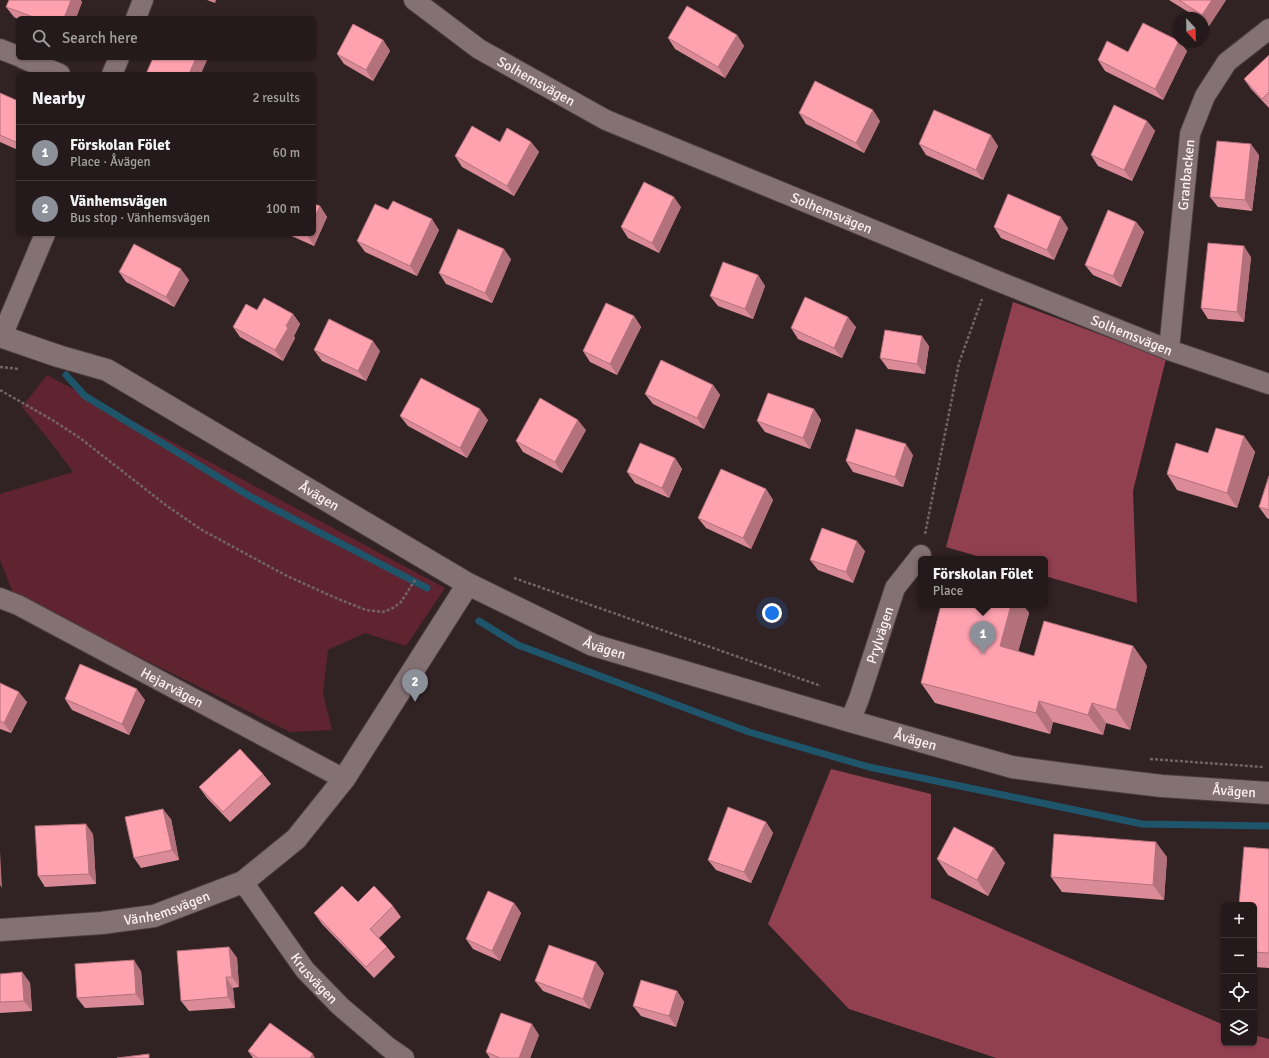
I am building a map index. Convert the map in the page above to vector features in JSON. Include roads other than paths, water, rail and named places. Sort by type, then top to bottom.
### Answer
[{"type":"street","points":[[137,16],[143,0]]},
{"type":"street","name":"Solhemsvägen","points":[[414,0],[479,49],[606,120],[1169,350],[1269,384]]},
{"type":"street","name":"Granbacken","points":[[1169,350],[1190,134],[1205,96],[1226,62],[1269,29]]},
{"type":"street","points":[[0,49],[16,55]]},
{"type":"street","points":[[27,60],[55,72]]},
{"type":"street","points":[[113,72],[118,60]]},
{"type":"street","points":[[1,336],[44,236]]},
{"type":"street","name":"Åvägen","points":[[1,336],[58,356],[107,370],[468,584],[593,645],[1012,767],[1162,786],[1269,793]]},
{"type":"street","name":"Prylvägen","points":[[850,721],[895,588],[918,557]]},
{"type":"street","name":"Vänhemsvägen","points":[[0,930],[102,923],[154,916],[243,882],[296,839],[344,779],[468,584]]},
{"type":"street","name":"Hejarvägen","points":[[0,598],[18,605],[344,779]]},
{"type":"street","name":"Krusvägen","points":[[243,882],[306,970],[340,1006],[388,1047],[404,1058]]},
{"type":"waterway","points":[[66,375],[85,396],[251,497],[427,588]]},
{"type":"waterway","points":[[479,621],[518,645],[749,732],[869,767],[1142,824],[1269,826]]},
{"type":"place","name":"Förskolan Fölet","points":[[983,654]]},
{"type":"place","name":"Vänhemsvägen","points":[[415,702]]}]
